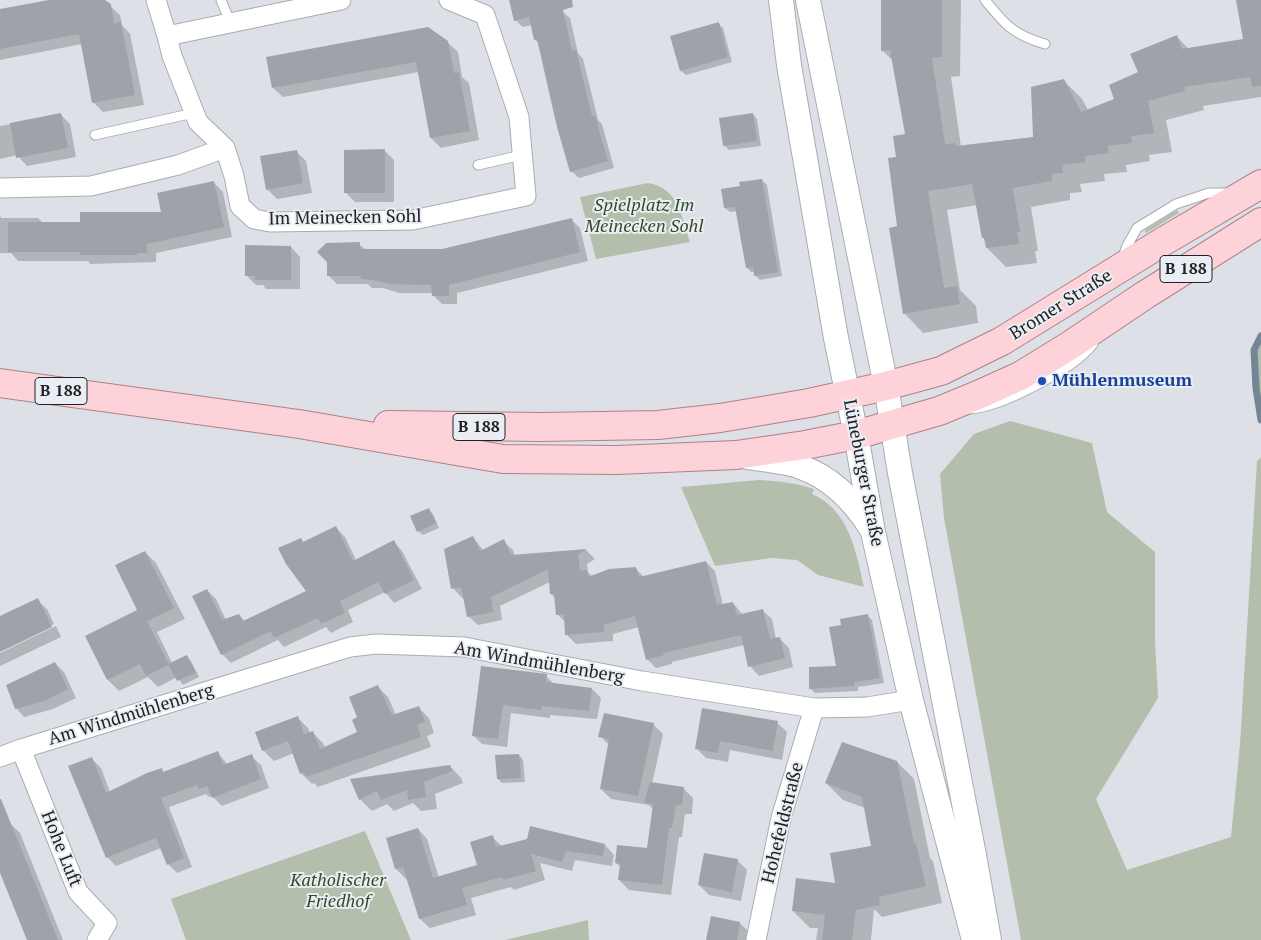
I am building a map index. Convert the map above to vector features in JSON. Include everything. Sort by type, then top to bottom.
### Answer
[{"type":"main road","name":"Bromer Straße","points":[[848,395],[941,371],[1002,341],[1253,189]]},
{"type":"main road","name":"Bromer Straße","points":[[892,426],[939,411],[1020,376],[1261,222]]},
{"type":"main road","name":"B 188","points":[[0,383],[299,424],[503,459],[617,460],[736,455],[805,445],[892,426]]},
{"type":"main road","name":"B 188","points":[[299,424],[540,427],[658,425],[720,418],[848,395]]},
{"type":"street","name":"Im Meinecken Sohl","points":[[156,0],[172,56],[198,122],[225,148],[234,176],[240,206],[254,219],[270,222],[413,220],[526,196],[518,118],[485,15],[448,0]]},
{"type":"street","points":[[167,36],[341,0]]},
{"type":"street","name":"Lüneburger Straße","points":[[781,0],[789,65],[838,349],[856,435],[873,532],[912,700],[974,940]]},
{"type":"street","name":"Lüneburger Straße","points":[[808,0],[886,386],[989,940]]},
{"type":"street","points":[[0,188],[91,186],[178,165],[225,148]]},
{"type":"street","points":[[736,455],[800,466],[824,478],[844,493],[860,511],[873,532]]},
{"type":"street","name":"Am Windmühlenberg","points":[[0,757],[22,748],[350,647],[376,644],[464,647],[642,681],[814,708],[867,707],[912,700]]},
{"type":"street","name":"Hohefeldstraße","points":[[756,940],[781,818],[814,708]]},
{"type":"street","name":"Hohe Luft","points":[[22,748],[78,892],[107,923],[97,940]]},
{"type":"lane","points":[[221,0],[230,22]]},
{"type":"lane","points":[[984,0],[1001,20],[1024,38],[1045,44]]},
{"type":"lane","points":[[95,135],[194,113]]},
{"type":"lane","points":[[478,165],[522,155]]},
{"type":"green space","name":"Spielplatz Im Meinecken Sohl","points":[[648,183],[658,186],[673,197],[681,213],[690,242],[596,259],[580,197]]},
{"type":"green space","points":[[1177,210],[1179,213],[1145,232],[1145,230]]},
{"type":"green space","points":[[1261,336],[1261,420],[1256,388],[1254,350]]},
{"type":"green space","points":[[1010,421],[1092,443],[1107,512],[1155,552],[1155,641],[1158,698],[1096,799],[1127,870],[1231,837],[1240,744],[1257,461],[1261,458],[1261,940],[1021,940],[944,518],[940,474],[974,434]]},
{"type":"green space","points":[[759,480],[801,485],[814,489],[812,494],[825,501],[835,510],[843,521],[854,546],[864,587],[818,575],[797,560],[771,558],[715,566],[681,487]]},
{"type":"green space","name":"Katholischer Friedhof","points":[[365,831],[411,940],[186,940],[171,899]]},
{"type":"green space","points":[[588,920],[589,940],[505,940]]},
{"type":"building","points":[[49,0],[105,0],[111,4],[114,24],[121,22],[135,95],[92,103],[79,34],[0,49],[0,9]]},
{"type":"building","points":[[509,0],[572,0],[573,7],[563,10],[572,51],[576,50],[592,116],[595,116],[608,161],[570,172],[557,127],[537,39],[534,40],[529,17],[514,21]]},
{"type":"building","points":[[881,0],[942,0],[942,57],[932,58],[945,144],[956,143],[956,146],[1033,137],[1031,87],[1064,79],[1081,112],[1114,99],[1109,85],[1138,72],[1130,54],[1177,35],[1182,49],[1243,39],[1236,0],[1261,0],[1261,86],[1252,87],[1250,77],[1184,87],[1185,91],[1148,101],[1154,133],[1131,136],[1132,143],[1107,146],[1109,153],[1085,156],[1086,162],[1062,165],[1063,173],[1052,174],[1052,181],[1013,188],[1020,232],[1017,232],[1019,244],[986,248],[984,238],[982,238],[972,184],[928,191],[944,288],[957,286],[960,304],[903,314],[889,228],[897,226],[888,158],[896,157],[893,136],[905,134],[890,50],[881,51]]},
{"type":"building","points":[[719,22],[728,57],[680,71],[670,36]]},
{"type":"building","points":[[428,27],[448,41],[454,73],[459,72],[470,131],[430,138],[416,62],[272,88],[266,57]]},
{"type":"building","points":[[61,113],[68,148],[16,158],[10,123]]},
{"type":"building","points":[[753,113],[757,141],[723,146],[719,118]]},
{"type":"building","points":[[385,149],[385,193],[344,193],[344,150]]},
{"type":"building","points":[[297,150],[303,183],[266,190],[260,156]]},
{"type":"building","points":[[762,179],[778,272],[754,276],[753,267],[746,268],[735,207],[724,208],[721,189],[740,186],[739,182]]},
{"type":"building","points":[[214,181],[224,227],[147,244],[147,253],[137,253],[137,255],[80,255],[80,252],[8,252],[8,222],[80,222],[80,212],[161,212],[157,193]]},
{"type":"building","points":[[572,218],[580,252],[449,285],[449,296],[432,296],[431,285],[389,284],[361,279],[361,276],[327,276],[327,262],[317,252],[326,243],[360,242],[360,249],[442,249]]},
{"type":"building","points":[[245,245],[291,246],[291,280],[255,280],[255,276],[245,276]]},
{"type":"building","points":[[429,508],[436,523],[417,532],[410,516]]},
{"type":"building","points":[[336,526],[353,561],[394,540],[414,580],[385,594],[378,582],[340,601],[345,613],[321,624],[318,618],[274,638],[271,631],[221,655],[192,596],[207,589],[222,620],[239,614],[243,621],[306,591],[286,564],[278,548],[301,538],[303,542]]},
{"type":"building","points":[[473,536],[480,551],[504,539],[511,555],[587,549],[578,554],[580,571],[587,570],[588,577],[609,569],[636,567],[639,577],[706,561],[717,605],[733,602],[737,615],[763,609],[770,639],[780,637],[785,658],[748,667],[741,635],[663,653],[664,655],[646,660],[635,616],[604,625],[604,632],[565,635],[564,614],[556,615],[554,594],[550,594],[548,569],[491,597],[493,612],[467,617],[461,587],[451,589],[444,549]]},
{"type":"building","points":[[145,551],[174,608],[147,621],[169,665],[146,676],[140,664],[107,680],[85,636],[137,610],[115,565]]},
{"type":"building","points":[[38,598],[52,627],[0,652],[0,616]]},
{"type":"building","points":[[868,614],[880,678],[854,682],[854,686],[809,689],[809,667],[836,666],[829,627],[841,625],[840,619]]},
{"type":"building","points":[[187,655],[196,673],[177,681],[168,664]]},
{"type":"building","points":[[55,662],[68,689],[44,701],[15,709],[6,685]]},
{"type":"building","points":[[481,666],[547,674],[546,682],[592,688],[589,711],[542,706],[541,710],[503,705],[498,739],[472,736]]},
{"type":"building","points":[[378,685],[392,715],[419,706],[425,722],[417,725],[421,737],[306,777],[304,772],[300,774],[288,741],[262,751],[255,732],[298,716],[304,734],[313,731],[320,749],[357,732],[352,720],[357,717],[349,697]]},
{"type":"building","points":[[702,708],[778,721],[773,751],[720,741],[718,753],[695,749]]},
{"type":"building","points":[[604,713],[654,723],[638,796],[600,789],[609,739],[598,737]]},
{"type":"building","points":[[842,742],[897,761],[914,843],[916,843],[926,886],[879,897],[880,905],[856,910],[852,940],[822,940],[825,915],[792,911],[796,878],[835,883],[830,853],[871,846],[862,797],[825,783]]},
{"type":"building","points":[[218,751],[223,765],[252,754],[261,779],[212,798],[207,786],[199,789],[197,785],[161,798],[184,858],[167,865],[156,838],[106,858],[68,766],[92,757],[106,793],[147,773],[162,768],[163,772]]},
{"type":"building","points":[[519,754],[521,778],[497,779],[495,755]]},
{"type":"building","points":[[450,765],[452,771],[424,782],[426,797],[408,800],[407,790],[381,800],[377,791],[359,800],[350,779]]},
{"type":"building","points":[[650,782],[684,787],[682,805],[676,805],[672,828],[669,828],[662,885],[618,880],[620,864],[615,863],[617,845],[647,848],[653,804],[644,803]]},
{"type":"building","points":[[0,799],[58,940],[27,940],[0,873]]},
{"type":"building","points":[[530,826],[605,844],[603,856],[566,851],[562,862],[531,854],[536,871],[503,880],[502,877],[462,888],[467,905],[419,919],[403,867],[395,869],[386,838],[418,828],[433,878],[477,865],[470,842],[493,835],[496,847],[527,839]]},
{"type":"building","points":[[704,853],[738,859],[732,892],[698,885]]},
{"type":"building","points":[[711,916],[740,922],[737,940],[706,940]]},
{"type":"waterway","points":[[1261,336],[1254,350],[1256,388],[1261,420]]},
{"type":"place","name":"Mühlenmuseum","points":[[1042,381]]}]
